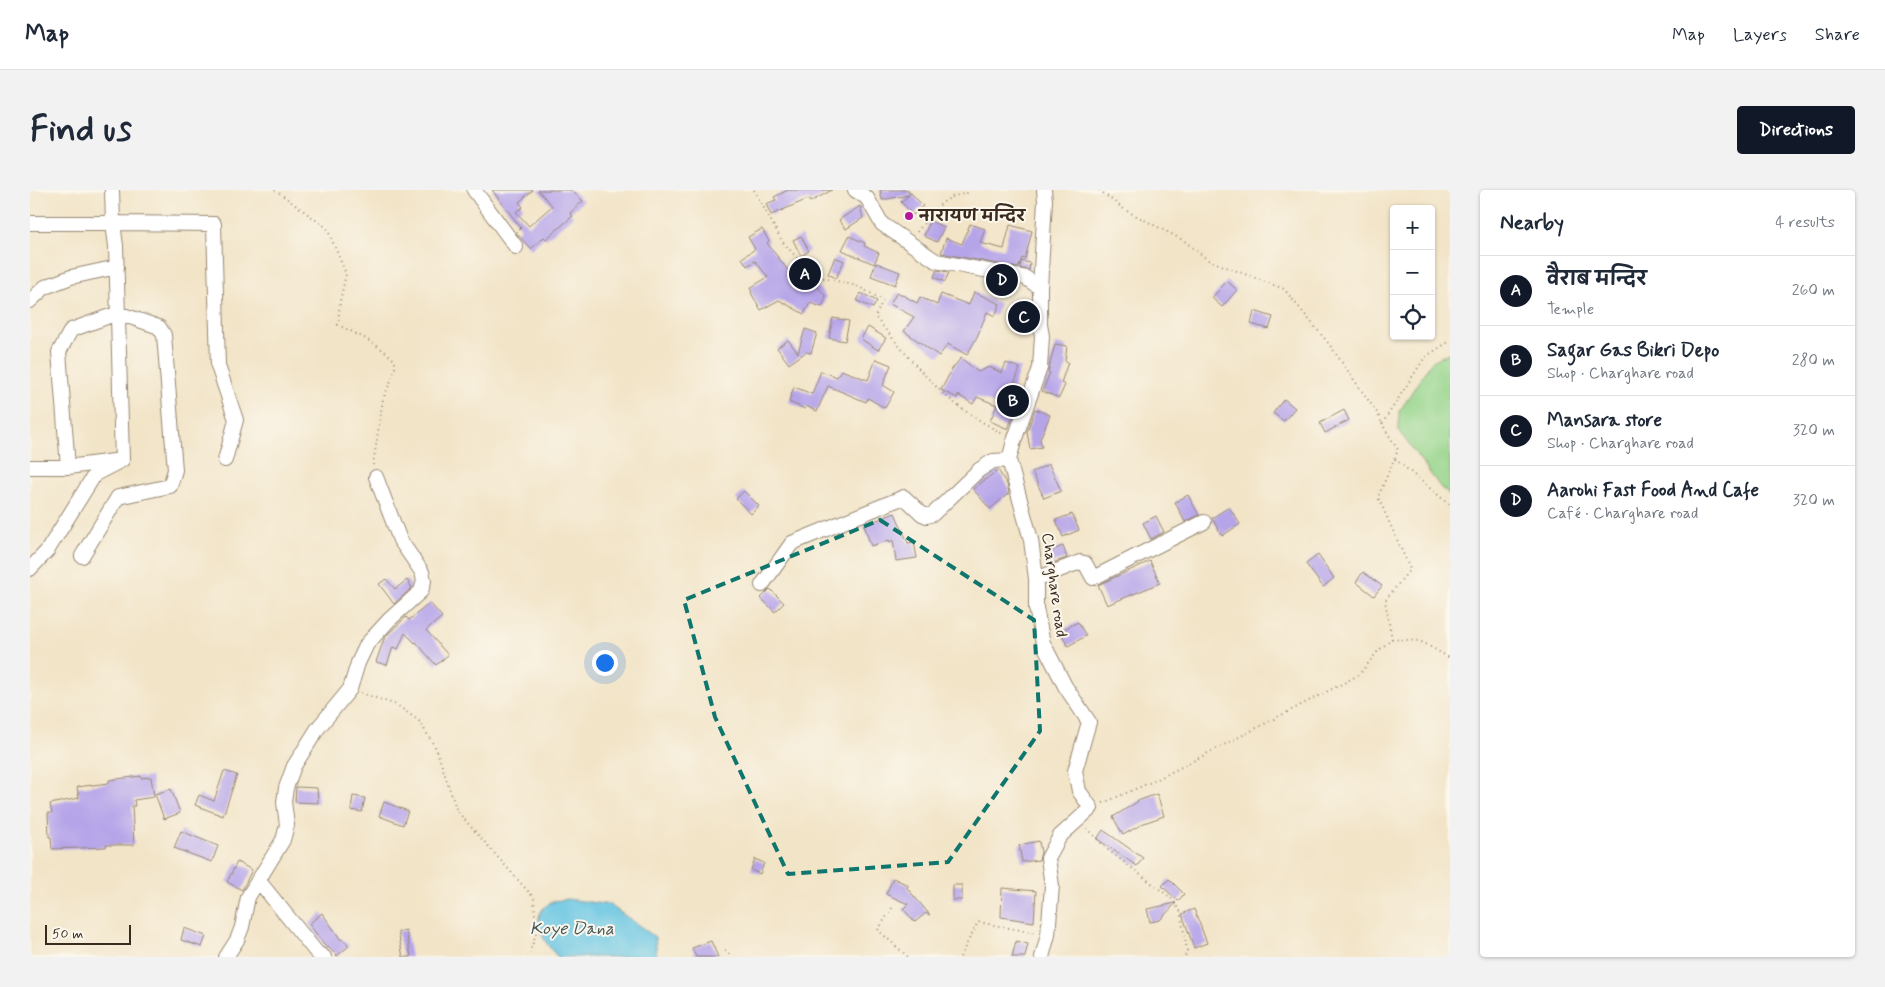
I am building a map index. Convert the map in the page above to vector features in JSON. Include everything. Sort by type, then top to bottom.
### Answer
[{"type":"street","points":[[112,190],[117,267],[122,460]]},
{"type":"street","points":[[474,190],[516,247]]},
{"type":"street","points":[[855,190],[867,198],[882,224],[936,261],[1026,278],[1040,288]]},
{"type":"street","points":[[762,585],[792,543],[904,497],[922,514],[927,516],[933,514],[993,461],[1009,460],[1040,368],[1042,336],[1040,325],[1040,288],[1044,190]]},
{"type":"street","points":[[30,223],[214,224],[218,366],[236,420],[225,460]]},
{"type":"street","points":[[30,301],[45,287],[71,277],[117,267]]},
{"type":"street","points":[[68,467],[59,352],[71,330],[118,313],[159,328],[164,335],[176,470],[170,486],[118,497],[82,556]]},
{"type":"street","points":[[30,467],[68,467],[122,460]]},
{"type":"street","points":[[30,569],[47,552],[95,474],[122,460]]},
{"type":"street","name":"Charghare road","points":[[1009,460],[1031,540],[1036,579],[1036,608],[1043,643],[1065,686],[1089,722],[1075,771],[1079,791],[1088,811]]},
{"type":"street","points":[[226,957],[237,940],[248,897],[283,840],[287,825],[284,802],[286,788],[294,766],[318,728],[350,689],[358,663],[367,644],[389,620],[421,592],[424,580],[422,572],[400,540],[376,477]]},
{"type":"street","points":[[1036,579],[1080,562],[1085,563],[1093,578],[1204,522]]},
{"type":"street","points":[[1042,957],[1048,935],[1052,886],[1048,858],[1060,836],[1088,811]]},
{"type":"street","points":[[258,880],[317,953],[324,957]]},
{"type":"path","points":[[275,190],[327,228],[346,274],[340,301],[338,325],[369,340],[386,352],[394,361],[395,371],[383,399],[374,448],[372,463],[376,477]]},
{"type":"path","points":[[754,190],[782,241],[812,275],[857,286],[883,300],[875,316],[936,385],[964,410],[1014,441]]},
{"type":"path","points":[[911,243],[912,237],[941,202],[955,195],[968,193],[969,190]]},
{"type":"path","points":[[1099,190],[1125,210],[1183,240],[1208,260],[1284,289],[1329,344],[1378,414],[1398,450],[1378,497],[1410,569],[1385,601],[1392,639]]},
{"type":"path","points":[[1382,424],[1425,357],[1450,342]]},
{"type":"path","points":[[1395,459],[1450,504]]},
{"type":"path","points":[[1186,957],[1187,950],[1180,911],[1171,898],[1107,849],[1087,830],[1088,811],[1156,780],[1360,675],[1378,651],[1392,639],[1420,641],[1450,658]]},
{"type":"path","points":[[350,689],[397,705],[419,721],[436,748],[457,812],[534,898],[536,934],[528,957]]},
{"type":"path","points":[[892,908],[878,930],[908,957]]},
{"type":"path","points":[[960,957],[978,922],[1048,935]]},
{"type":"path","points":[[724,950],[732,957]]},
{"type":"highlighted area","points":[[880,520],[1034,620],[1040,731],[948,862],[788,874],[715,717],[684,600]]},
{"type":"green space","points":[[1450,352],[1450,495],[1441,488],[1399,431],[1399,412],[1431,362]]},
{"type":"water","name":"Koye Dana","points":[[568,899],[610,905],[655,937],[657,957],[558,957],[547,944],[540,929],[540,914],[544,907],[554,901]]},
{"type":"building","points":[[492,190],[533,190],[519,202],[523,207],[516,212],[529,226],[552,206],[538,190],[571,190],[583,201],[570,213],[573,216],[531,249],[516,233],[521,228]]},
{"type":"building","points":[[788,190],[832,190],[810,202],[808,199],[771,215],[766,204],[776,200],[774,197]]},
{"type":"building","points":[[880,190],[909,190],[909,194],[911,193],[923,206],[913,215],[901,202],[909,195],[882,200]]},
{"type":"building","points":[[860,206],[863,218],[846,229],[839,220]]},
{"type":"building","points":[[930,221],[944,227],[937,242],[924,236]]},
{"type":"building","points":[[970,224],[985,229],[980,243],[1004,249],[1010,225],[1032,231],[1025,259],[1022,258],[1018,268],[941,253],[946,238],[962,244]]},
{"type":"building","points":[[762,229],[769,241],[767,243],[787,269],[793,275],[803,268],[826,297],[822,307],[810,303],[804,314],[779,300],[761,310],[750,288],[768,277],[755,261],[747,266],[742,258],[755,249],[748,237]]},
{"type":"building","points":[[801,236],[809,251],[801,256],[793,240]]},
{"type":"building","points":[[849,236],[865,243],[864,246],[879,253],[874,264],[842,250]]},
{"type":"building","points":[[835,257],[844,261],[836,278],[828,274]]},
{"type":"building","points":[[1021,261],[1030,263],[1029,270],[1020,268]]},
{"type":"building","points":[[876,263],[900,272],[895,285],[871,276]]},
{"type":"building","points":[[937,270],[949,272],[945,282],[934,277]]},
{"type":"building","points":[[1227,281],[1237,290],[1222,307],[1212,298]]},
{"type":"building","points":[[897,292],[917,303],[920,297],[937,305],[941,294],[969,305],[974,292],[1000,304],[995,316],[987,312],[967,355],[948,344],[939,356],[904,331],[914,317],[890,304]]},
{"type":"building","points":[[861,293],[877,301],[873,308],[857,301]]},
{"type":"building","points":[[1014,307],[1029,309],[1027,323],[1012,321]]},
{"type":"building","points":[[1254,311],[1273,317],[1269,329],[1251,324]]},
{"type":"building","points":[[833,318],[849,321],[845,341],[829,338]]},
{"type":"building","points":[[868,327],[886,338],[878,350],[861,339]]},
{"type":"building","points":[[805,329],[817,333],[811,353],[806,352],[789,364],[777,348],[788,340],[798,353]]},
{"type":"building","points":[[1055,344],[1067,346],[1065,361],[1068,362],[1061,383],[1065,385],[1059,398],[1042,391],[1050,373],[1048,372]]},
{"type":"building","points":[[961,358],[978,372],[989,367],[1002,373],[1006,363],[1020,368],[1012,390],[1022,393],[1008,429],[990,421],[997,405],[977,397],[973,404],[958,395],[957,398],[941,390],[952,369]]},
{"type":"building","points":[[876,359],[891,365],[883,385],[894,392],[885,408],[868,398],[866,402],[828,386],[817,411],[806,406],[805,409],[789,402],[794,387],[812,394],[821,371],[837,377],[841,370],[868,380]]},
{"type":"building","points":[[1284,399],[1295,408],[1284,421],[1273,413]]},
{"type":"building","points":[[1035,409],[1050,415],[1040,439],[1042,447],[1030,449],[1027,432]]},
{"type":"building","points":[[1344,410],[1349,420],[1325,433],[1320,423]]},
{"type":"building","points":[[1049,464],[1061,491],[1044,498],[1032,472]]},
{"type":"building","points":[[998,470],[1007,484],[1009,493],[990,509],[973,489]]},
{"type":"building","points":[[744,491],[759,506],[751,514],[736,499]]},
{"type":"building","points":[[1188,495],[1199,515],[1185,522],[1175,502]]},
{"type":"building","points":[[1229,507],[1240,524],[1222,536],[1212,518]]},
{"type":"building","points":[[895,513],[908,543],[914,542],[917,558],[896,561],[893,540],[871,546],[864,525]]},
{"type":"building","points":[[1072,514],[1079,530],[1063,537],[1056,520]]},
{"type":"building","points":[[1156,516],[1164,532],[1151,539],[1143,523]]},
{"type":"building","points":[[1063,546],[1067,558],[1049,564],[1045,553]]},
{"type":"building","points":[[1318,555],[1334,578],[1323,587],[1306,564]]},
{"type":"building","points":[[1150,561],[1160,583],[1107,605],[1098,585]]},
{"type":"building","points":[[1363,572],[1382,586],[1374,596],[1356,582]]},
{"type":"building","points":[[386,579],[395,589],[407,580],[412,588],[394,604],[379,584]]},
{"type":"building","points":[[770,589],[784,603],[775,612],[761,598]]},
{"type":"building","points":[[430,603],[442,617],[426,630],[448,655],[436,665],[416,642],[405,633],[398,649],[393,647],[387,665],[376,662],[384,639],[388,634],[406,617],[409,620]]},
{"type":"building","points":[[1078,622],[1086,636],[1068,646],[1060,631]]},
{"type":"building","points":[[224,771],[237,775],[223,816],[195,805],[199,795],[214,801]]},
{"type":"building","points":[[141,776],[141,778],[151,777],[154,797],[134,800],[135,806],[132,806],[134,845],[52,849],[51,837],[49,837],[48,813],[52,813],[50,804],[79,798],[77,787]]},
{"type":"building","points":[[296,787],[317,788],[318,803],[295,802]]},
{"type":"building","points":[[171,789],[180,813],[164,819],[155,794]]},
{"type":"building","points":[[1157,794],[1164,816],[1144,823],[1123,835],[1113,817],[1140,800]]},
{"type":"building","points":[[353,796],[365,798],[362,812],[351,810]]},
{"type":"building","points":[[384,802],[408,811],[403,825],[379,816]]},
{"type":"building","points":[[1103,830],[1143,858],[1137,866],[1097,839]]},
{"type":"building","points":[[181,831],[218,846],[212,862],[174,848]]},
{"type":"building","points":[[1039,841],[1041,852],[1039,860],[1022,862],[1019,845]]},
{"type":"building","points":[[755,859],[764,863],[760,874],[751,870]]},
{"type":"building","points":[[237,862],[252,870],[242,890],[227,882]]},
{"type":"building","points":[[893,878],[908,885],[907,888],[930,915],[926,913],[915,922],[903,909],[908,904],[886,894]]},
{"type":"building","points":[[1169,879],[1184,894],[1178,901],[1162,886]]},
{"type":"building","points":[[953,885],[962,885],[962,900],[953,900]]},
{"type":"building","points":[[1002,888],[1036,891],[1034,922],[1001,917]]},
{"type":"building","points":[[1176,903],[1160,920],[1150,922],[1147,909]]},
{"type":"building","points":[[1194,909],[1207,943],[1194,948],[1182,914]]},
{"type":"building","points":[[322,913],[341,940],[343,939],[349,946],[337,956],[327,948],[309,924]]},
{"type":"building","points":[[184,928],[206,936],[202,947],[181,940]]},
{"type":"building","points":[[406,930],[411,957],[403,957],[398,932]]},
{"type":"building","points":[[711,941],[718,957],[696,957],[692,948]]},
{"type":"building","points":[[1016,941],[1028,944],[1025,957],[1012,957]]},
{"type":"place","name":"नारायण मन्दिर","points":[[909,216]]},
{"type":"place","name":"वैराब मन्दिर","points":[[805,274]]},
{"type":"place","name":"Aarohi Fast Food And Cafe","points":[[1002,280]]},
{"type":"place","name":"Mansara store","points":[[1024,317]]},
{"type":"place","name":"Sagar Gas Bikri Depo","points":[[1013,401]]}]
